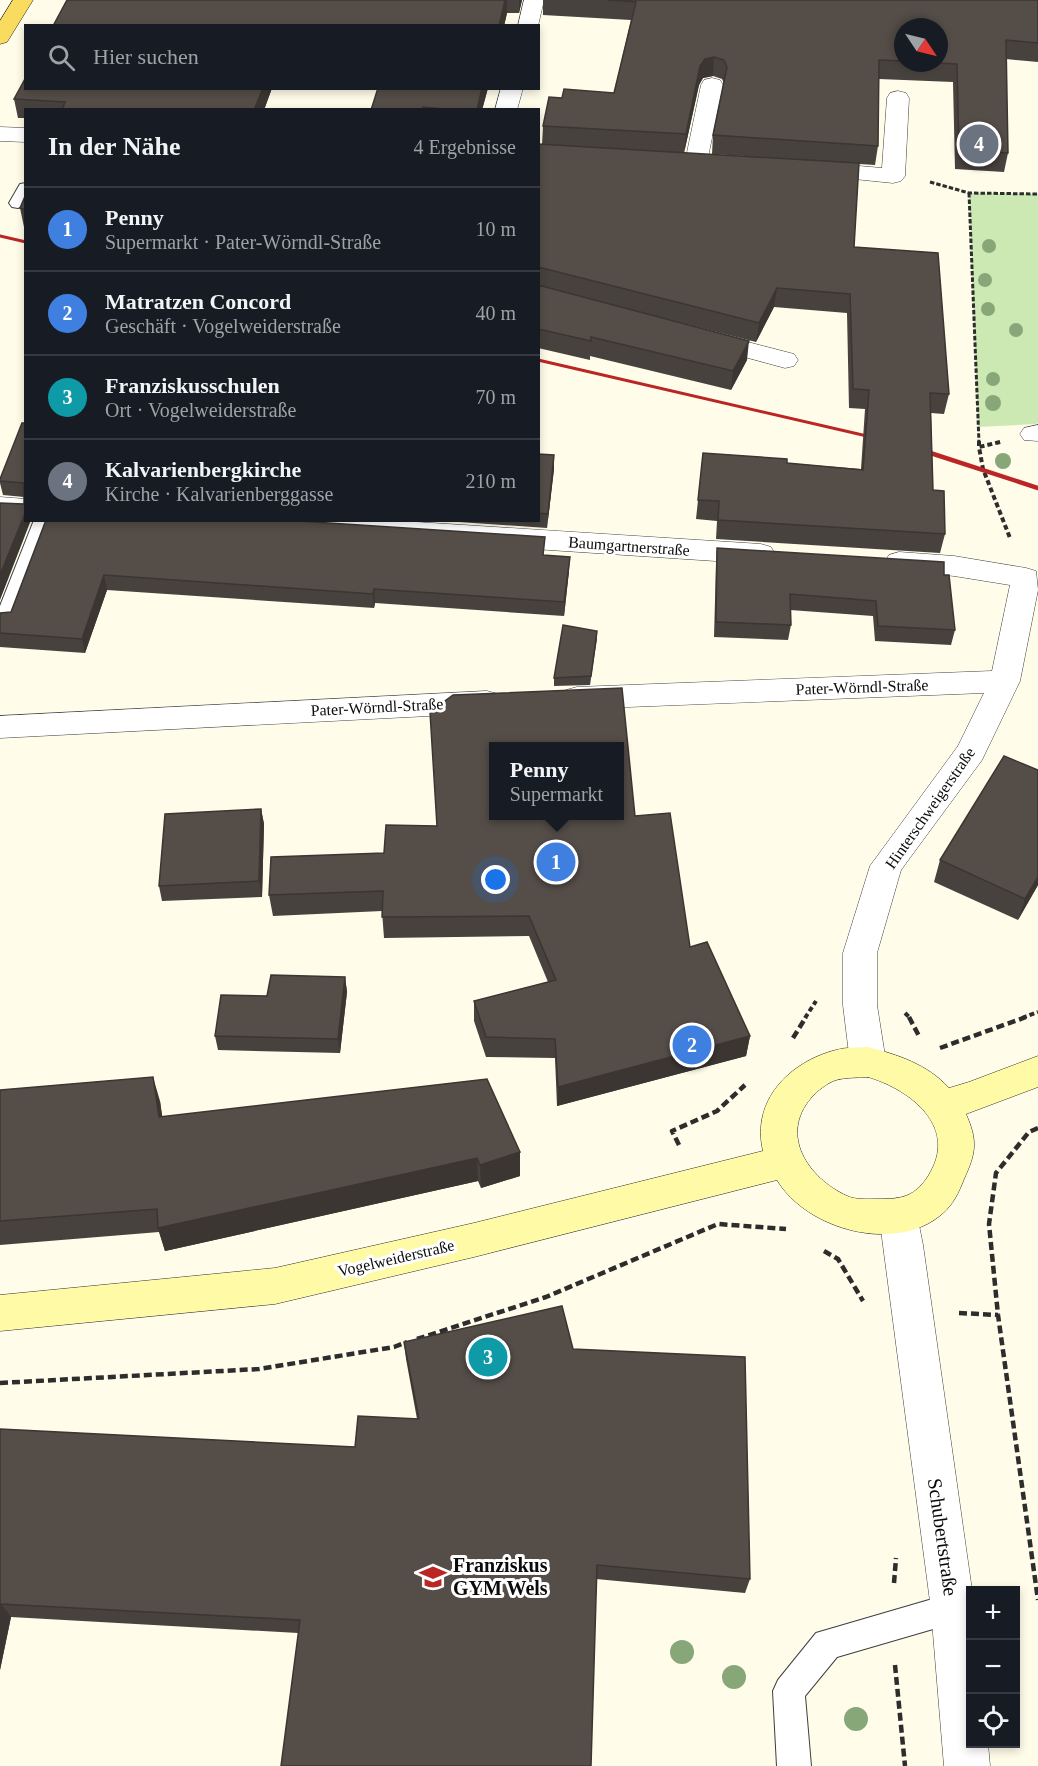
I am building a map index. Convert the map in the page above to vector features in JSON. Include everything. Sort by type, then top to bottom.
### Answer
[{"type":"main road","points":[[0,38],[23,0]]},
{"type":"main road","points":[[868,1062],[897,1070],[921,1083],[942,1105],[954,1131],[956,1156],[941,1191],[921,1207],[898,1215],[864,1216],[838,1210],[807,1191],[784,1162],[778,1139],[780,1114],[789,1094],[812,1074],[833,1065],[868,1062]]},
{"type":"main road","points":[[942,1105],[973,1097],[1038,1071]]},
{"type":"main road","name":"Vogelweiderstraße","points":[[0,1313],[275,1286],[474,1240],[784,1162]]},
{"type":"street","points":[[528,24],[534,0]]},
{"type":"street","points":[[696,162],[712,86]]},
{"type":"street","points":[[507,108],[511,90]]},
{"type":"street","points":[[794,167],[894,176],[898,98]]},
{"type":"street","points":[[0,134],[24,135]]},
{"type":"street","points":[[684,333],[785,360]]},
{"type":"street","points":[[0,506],[24,508]]},
{"type":"street","name":"Baumgartnerstraße","points":[[263,522],[788,555]]},
{"type":"street","points":[[871,561],[954,566],[1026,578]]},
{"type":"street","name":"Hinterschweigerstraße","points":[[868,1062],[860,1005],[860,953],[886,866],[971,752],[1005,681],[1026,578]]},
{"type":"street","name":"Pater-Wörndl-Straße","points":[[555,699],[1005,681]]},
{"type":"street","name":"Pater-Wörndl-Straße","points":[[0,727],[519,701]]},
{"type":"street","name":"Schubertstraße","points":[[898,1215],[953,1609],[967,1766]]},
{"type":"lane","points":[[5,620],[43,522]]},
{"type":"lane","points":[[794,1766],[789,1691],[827,1644],[953,1609]]},
{"type":"path","points":[[894,176],[943,184],[969,193],[1038,194]]},
{"type":"path","points":[[969,193],[979,447],[983,469],[1026,578]]},
{"type":"path","points":[[979,447],[1035,433]]},
{"type":"path","points":[[1038,1128],[1029,1132],[996,1173],[989,1224],[998,1315],[1038,1600]]},
{"type":"path","points":[[0,1383],[259,1369],[394,1347],[546,1297],[718,1224],[785,1228],[794,1234]]},
{"type":"path","points":[[820,1249],[838,1259],[868,1310]]},
{"type":"path","points":[[896,1555],[891,1626],[905,1766]]},
{"type":"green space","points":[[969,193],[1038,194],[1038,423],[1036,424],[978,427]]},
{"type":"building","points":[[67,0],[505,0],[499,24],[54,24]]},
{"type":"building","points":[[608,0],[1038,0],[1038,43],[1006,40],[1008,153],[959,150],[957,64],[948,64],[948,18],[894,18],[894,61],[879,60],[878,146],[713,135],[727,67],[724,60],[714,57],[705,59],[700,66],[686,134],[543,126],[549,97],[562,98],[564,89],[614,93],[636,2]]},
{"type":"building","points":[[24,81],[24,90],[262,90],[255,108],[63,108],[65,102],[14,99]]},
{"type":"building","points":[[377,90],[482,90],[477,108],[372,108]]},
{"type":"building","points":[[540,144],[859,163],[854,247],[938,253],[949,394],[930,393],[933,490],[944,491],[945,534],[718,520],[719,501],[698,500],[703,453],[787,459],[787,463],[863,470],[869,390],[853,389],[850,294],[777,288],[759,323],[540,268]]},
{"type":"building","points":[[540,286],[749,341],[733,371],[591,337],[591,341],[540,329]]},
{"type":"building","points":[[22,423],[24,423],[24,483],[0,481]]},
{"type":"building","points":[[540,454],[554,455],[548,514],[540,513]]},
{"type":"building","points":[[0,503],[24,504],[24,516],[0,575]]},
{"type":"building","points":[[45,522],[314,522],[545,537],[543,555],[570,557],[564,602],[374,589],[373,594],[104,575],[82,639],[0,633],[0,613],[11,612]]},
{"type":"building","points":[[717,548],[944,562],[944,575],[949,575],[955,630],[878,626],[876,601],[790,594],[791,625],[716,622]]},
{"type":"building","points":[[563,625],[597,631],[591,676],[554,678]]},
{"type":"building","points":[[622,688],[635,816],[670,813],[690,947],[707,942],[750,1036],[558,1087],[555,1039],[486,1037],[474,1001],[556,980],[529,916],[382,917],[383,891],[269,895],[271,857],[384,853],[386,825],[437,826],[430,712],[453,695]]},
{"type":"building","points":[[1004,756],[1038,770],[1038,877],[1025,899],[940,860]]},
{"type":"building","points":[[261,809],[259,881],[159,886],[165,814]]},
{"type":"building","points":[[271,975],[345,977],[338,1039],[215,1036],[221,995],[267,996]]},
{"type":"building","points":[[153,1077],[159,1117],[487,1079],[520,1152],[480,1165],[477,1158],[158,1228],[157,1209],[0,1221],[0,1090]]},
{"type":"building","points":[[562,1306],[573,1349],[745,1357],[750,1579],[597,1565],[591,1766],[281,1766],[300,1620],[1,1604],[0,1610],[0,1429],[355,1447],[358,1416],[419,1419],[404,1342]]},
{"type":"railway","points":[[0,236],[24,242]]},
{"type":"railway","points":[[540,360],[880,439]]},
{"type":"railway","points":[[915,448],[1038,488]]},
{"type":"place","name":"Kalvarienbergkirche","points":[[979,144]]},
{"type":"place","name":"Penny","points":[[556,862]]},
{"type":"place","name":"Matratzen Concord","points":[[692,1045]]},
{"type":"place","name":"Franziskusschulen","points":[[488,1357]]},
{"type":"place","name":"Franziskus GYM Wels","points":[[433,1577]]}]
